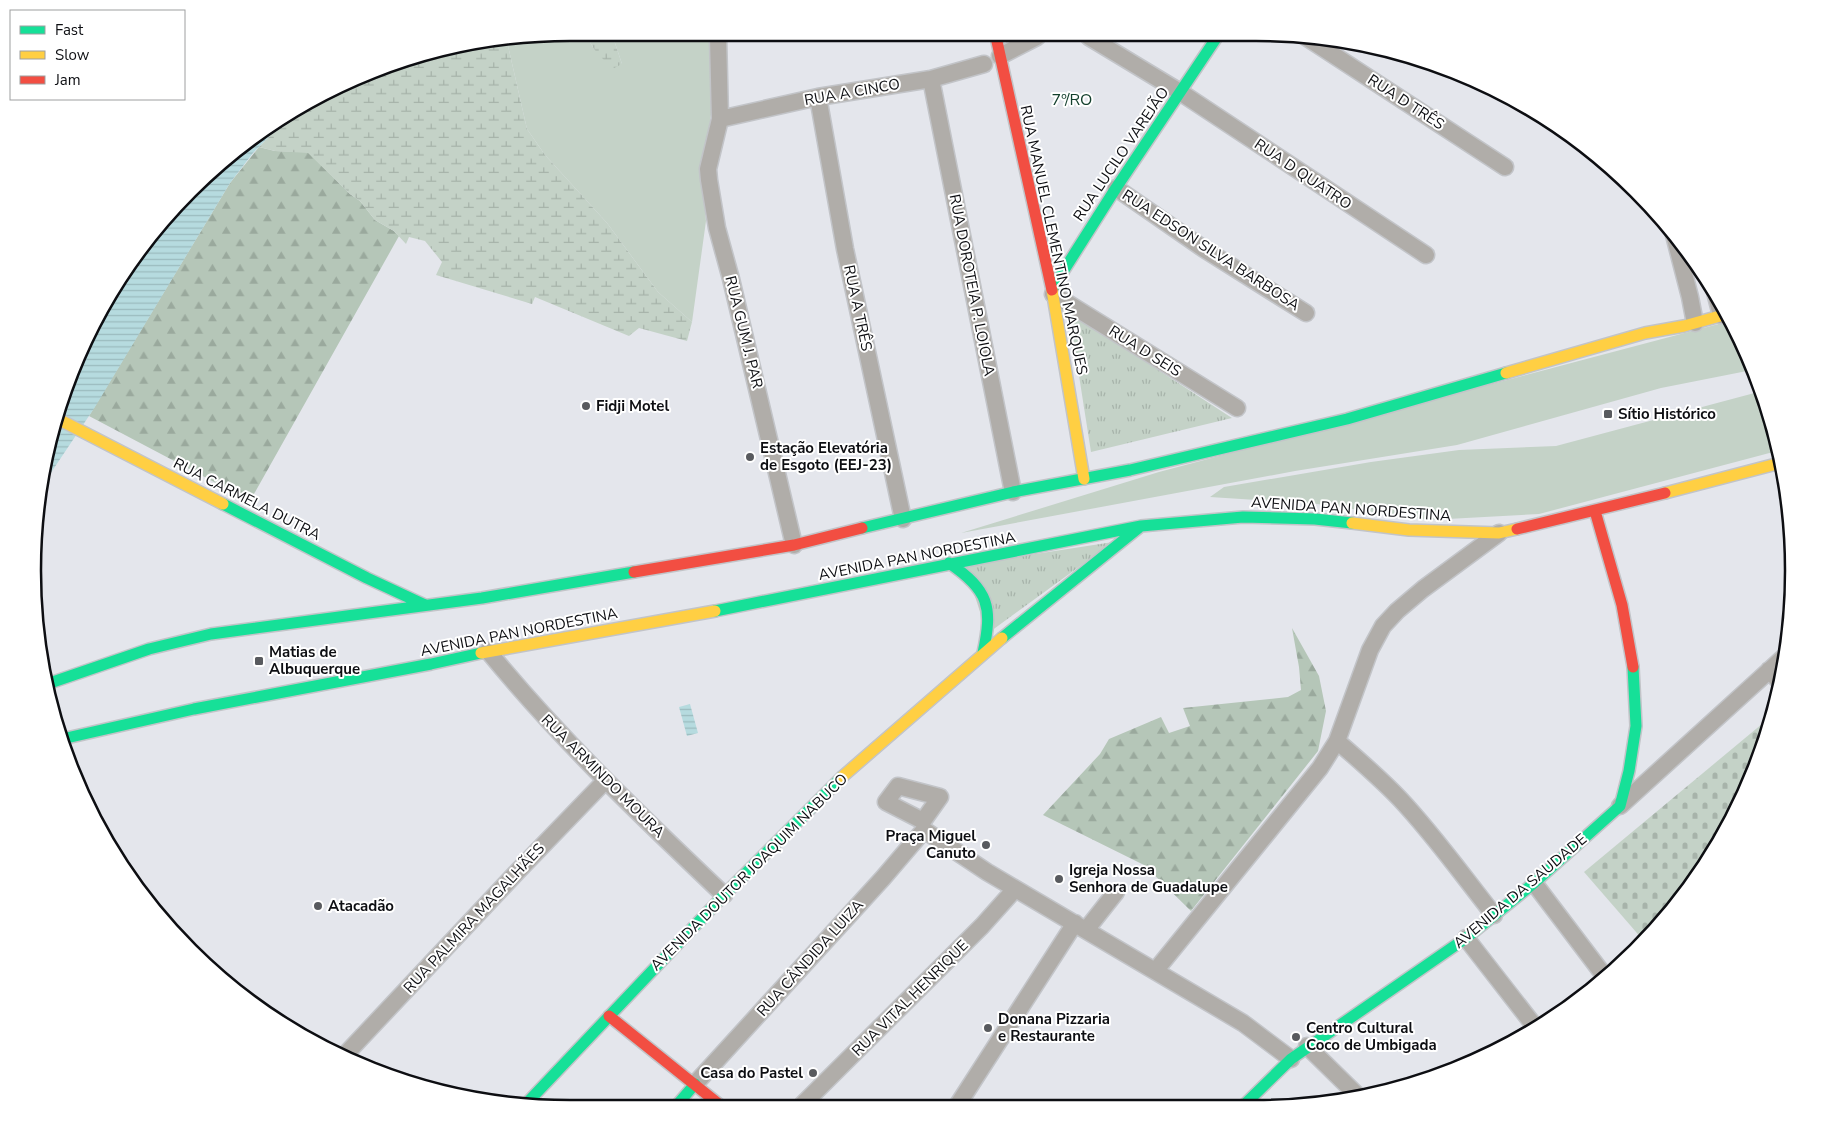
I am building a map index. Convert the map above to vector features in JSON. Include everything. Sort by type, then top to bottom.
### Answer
[{"type":"main road","name":"RUA MANUEL CLEMENTINO MARQUES","points":[[997,41],[1052,291],[1084,479]]},
{"type":"main road","name":"RUA LUCILO VAREJÃO","points":[[1052,291],[1116,188],[1214,41]]},
{"type":"main road","points":[[53,682],[142,650],[180,639],[556,587],[794,545],[1013,492],[1130,470],[1347,419],[1636,336],[1719,316]]},
{"type":"main road","name":"RUA CARMELA DUTRA","points":[[63,421],[367,578],[425,605]]},
{"type":"main road","name":"AVENIDA PAN NORDESTINA","points":[[68,738],[194,708],[431,664],[488,651],[678,618],[949,563],[1028,550],[1141,526],[1243,517],[1315,519],[1409,530],[1499,533],[1595,511],[1774,464]]},
{"type":"main road","points":[[1595,511],[1622,605],[1634,676],[1636,726],[1629,771],[1620,806]]},
{"type":"main road","name":"AVENIDA DOUTOR JOAQUIM NABUCO","points":[[531,1098],[724,895],[850,769],[983,653],[1141,526]]},
{"type":"main road","points":[[949,563],[964,572],[984,596],[988,607],[988,619],[983,653]]},
{"type":"main road","name":"AVENIDA DA SAUDADE","points":[[1249,1100],[1290,1059],[1307,1046],[1466,938],[1534,883],[1620,806]]},
{"type":"main road","points":[[609,1016],[714,1100]]},
{"type":"main road","points":[[681,1100],[695,1084]]},
{"type":"street","name":"RUA GUM J. PAR","points":[[718,41],[720,119],[708,169],[716,228],[731,279],[794,545]]},
{"type":"street","points":[[1000,56],[1029,41]]},
{"type":"street","name":"RUA D QUATRO","points":[[1097,41],[1180,92],[1426,255]]},
{"type":"street","name":"RUA D TRÊS","points":[[1319,45],[1505,167]]},
{"type":"street","name":"RUA A CINCO","points":[[720,119],[818,97],[931,79],[984,64]]},
{"type":"street","name":"RUA DOROTEIA P. LOIOLA","points":[[931,79],[1013,492]]},
{"type":"street","name":"RUA A TRÊS","points":[[818,97],[845,248],[903,519]]},
{"type":"street","name":"RUA EDSON SILVA BARBOSA","points":[[1116,188],[1204,249],[1306,313]]},
{"type":"street","points":[[1679,253],[1695,323]]},
{"type":"street","name":"RUA D SEIS","points":[[1052,291],[1237,408]]},
{"type":"street","points":[[1156,970],[1320,768],[1337,741],[1370,650],[1383,626],[1397,611],[1423,589],[1499,533]]},
{"type":"street","name":"RUA ARMINDO MOURA","points":[[488,651],[523,694],[605,781],[724,895]]},
{"type":"street","name":"AVENIDA DA SAUDADE","points":[[1620,806],[1774,677]]},
{"type":"street","points":[[1337,741],[1399,798],[1437,841],[1494,915]]},
{"type":"street","name":"RUA PALMIRA MAGALHÃES","points":[[349,1051],[605,781]]},
{"type":"street","name":"RUA CÂNDIDA LUIZA","points":[[695,1084],[883,878],[924,830],[1015,889]]},
{"type":"street","points":[[1534,883],[1601,971]]},
{"type":"street","points":[[1015,889],[1156,970],[1243,1023],[1290,1059]]},
{"type":"street","name":"RUA VITAL HENRIQUE","points":[[807,1100],[982,926],[1015,889]]},
{"type":"street","points":[[961,1100],[1081,927],[1116,892]]},
{"type":"street","points":[[1466,938],[1531,1022]]},
{"type":"street","points":[[1307,1046],[1353,1091]]},
{"type":"green space","points":[[589,41],[594,49],[622,64],[614,41],[711,41],[713,100],[702,179],[706,221],[692,322],[658,292],[607,223],[545,155],[527,129],[508,45],[536,42]]},
{"type":"green space","points":[[589,41],[614,41],[622,64],[612,69]]},
{"type":"green space","points":[[508,45],[527,129],[545,155],[607,223],[658,292],[692,322],[687,341],[639,328],[629,336],[535,297],[532,304],[436,275],[442,262],[425,241],[409,237],[406,244],[394,231],[375,220],[360,201],[350,194],[308,153],[275,151],[259,147],[276,130],[306,112],[368,82],[400,69],[434,59],[467,51]]},
{"type":"green space","points":[[259,147],[275,151],[308,152],[350,194],[360,201],[375,220],[399,236],[250,501],[89,416],[230,183]]},
{"type":"green space","points":[[1069,312],[1232,418],[1091,452]]},
{"type":"green space","points":[[1723,323],[1745,371],[1661,388],[1457,445],[1295,471],[961,533],[1159,472]]},
{"type":"green space","points":[[1754,393],[1771,452],[1539,514],[1429,520],[1317,504],[1210,497],[1224,487],[1371,462],[1459,450],[1556,446]]},
{"type":"green space","points":[[1113,542],[987,634],[965,565]]},
{"type":"green space","points":[[1292,628],[1319,676],[1326,711],[1318,751],[1191,911],[1144,865],[1043,815],[1100,754],[1109,739],[1161,717],[1169,733],[1190,726],[1183,708],[1288,697],[1301,690]]},
{"type":"green space","points":[[1762,724],[1744,773],[1714,835],[1696,865],[1675,893],[1639,935],[1584,872]]},
{"type":"water","points":[[274,132],[253,153],[230,183],[95,407],[50,474],[69,400],[96,336],[130,276],[151,248],[196,196],[248,151]]},
{"type":"water","points":[[690,704],[698,733],[687,736],[679,707]]},
{"type":"traffic: fast","points":[[1052,289],[1116,188],[1214,41]]},
{"type":"traffic: fast","points":[[862,528],[1013,492],[1130,470],[1347,419],[1506,373]]},
{"type":"traffic: fast","points":[[223,504],[367,578],[425,605]]},
{"type":"traffic: fast","points":[[715,611],[1141,526],[1243,517],[1315,519],[1352,523]]},
{"type":"traffic: fast","points":[[1002,638],[1141,526]]},
{"type":"traffic: fast","points":[[949,563],[973,582],[985,601],[988,623],[983,653]]},
{"type":"traffic: fast","points":[[53,682],[149,649],[211,634],[482,598],[634,572]]},
{"type":"traffic: fast","points":[[68,738],[194,709],[481,653]]},
{"type":"traffic: fast","points":[[1249,1100],[1291,1059],[1466,938],[1534,883],[1620,806],[1629,771],[1636,726],[1633,667]]},
{"type":"traffic: fast","points":[[531,1098],[724,895],[842,777]]},
{"type":"traffic: fast","points":[[681,1100],[695,1084]]},
{"type":"traffic: slow","points":[[1052,290],[1084,479]]},
{"type":"traffic: slow","points":[[1506,373],[1645,333],[1684,326],[1719,316]]},
{"type":"traffic: slow","points":[[63,421],[223,504]]},
{"type":"traffic: slow","points":[[1665,493],[1774,464]]},
{"type":"traffic: slow","points":[[1352,523],[1409,530],[1499,533],[1517,529]]},
{"type":"traffic: slow","points":[[481,653],[715,611]]},
{"type":"traffic: slow","points":[[842,777],[1002,638]]},
{"type":"traffic: jam","points":[[997,41],[1052,290]]},
{"type":"traffic: jam","points":[[1517,529],[1665,493]]},
{"type":"traffic: jam","points":[[1595,511],[1622,605],[1633,667]]},
{"type":"traffic: jam","points":[[634,572],[794,545],[862,528]]},
{"type":"traffic: jam","points":[[609,1016],[714,1100]]},
{"type":"place","name":"Fidji Motel","points":[[586,406]]},
{"type":"place","name":"Sítio Histórico","points":[[1608,414]]},
{"type":"place","name":"Estação Elevatória de Esgoto (EEJ-23)","points":[[750,457]]},
{"type":"place","name":"Matias de Albuquerque","points":[[259,661]]},
{"type":"place","name":"Praça Miguel Canuto","points":[[986,845]]},
{"type":"place","name":"Igreja Nossa Senhora de Guadalupe","points":[[1059,879]]},
{"type":"place","name":"Atacadão","points":[[318,906]]},
{"type":"place","name":"Donana Pizzaria e Restaurante","points":[[988,1028]]},
{"type":"place","name":"Centro Cultural Coco de Umbigada","points":[[1296,1037]]},
{"type":"place","name":"Casa do Pastel","points":[[813,1073]]},
{"type":"district","name":"7º/RO","points":[[1072,100]]}]
